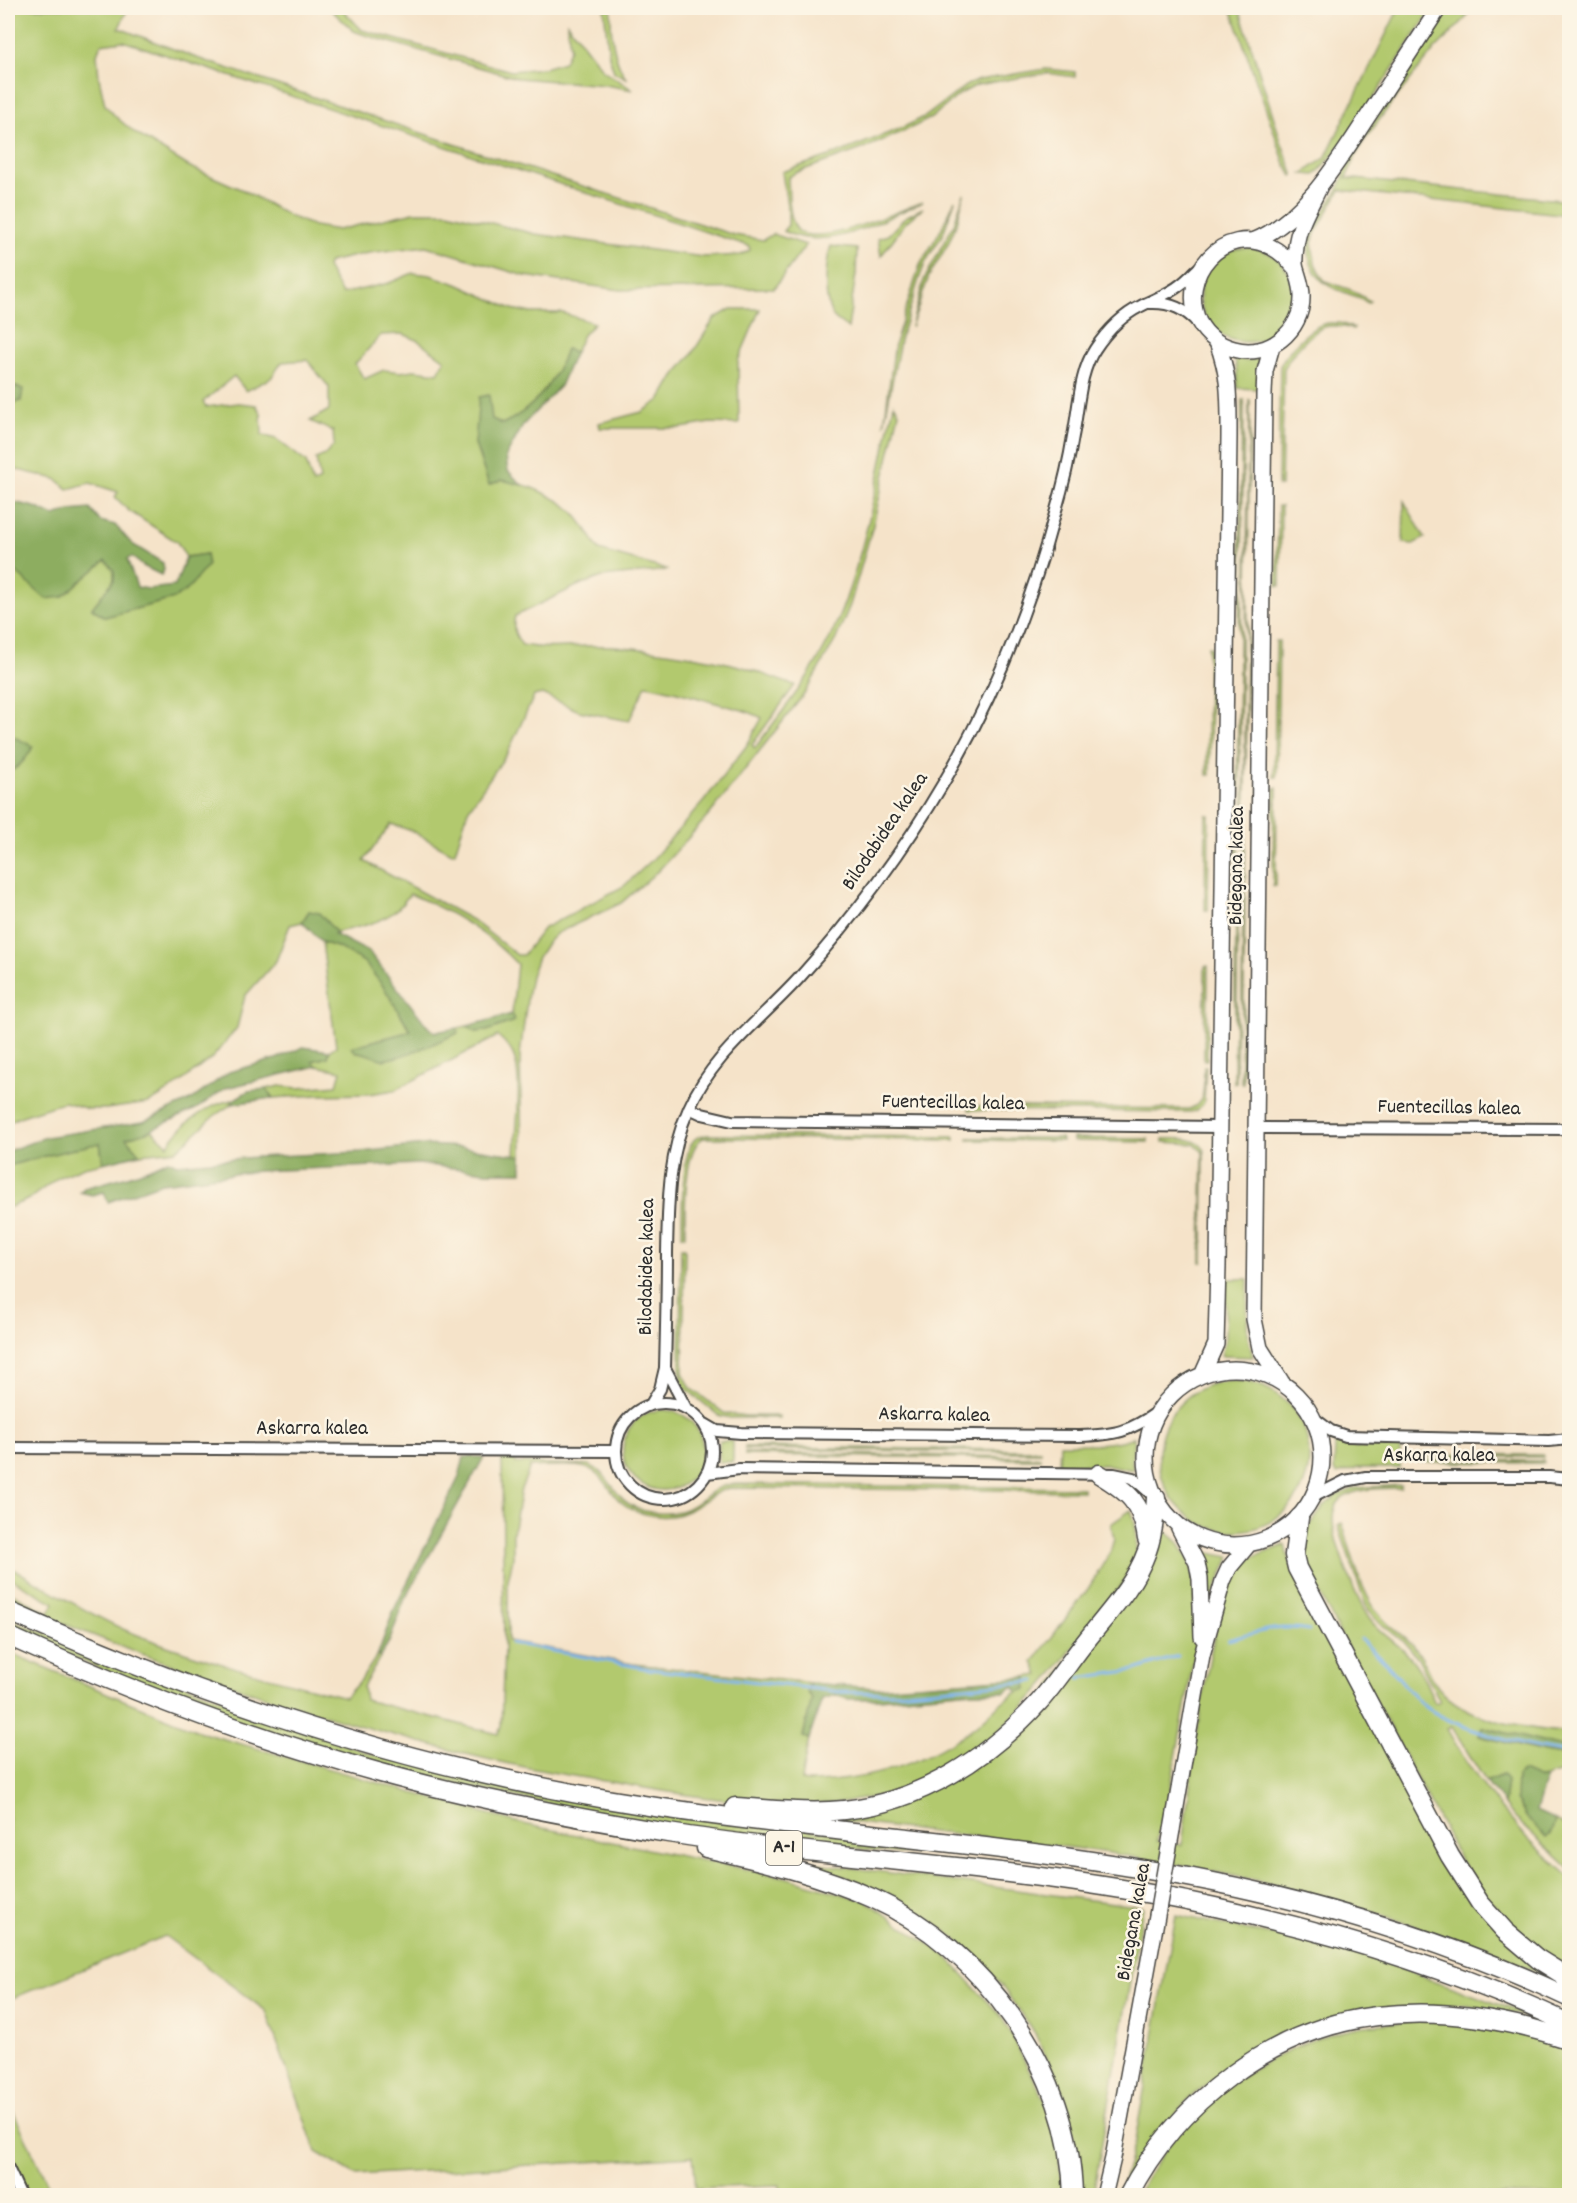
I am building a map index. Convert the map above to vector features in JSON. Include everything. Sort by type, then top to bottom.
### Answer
[{"type":"highway","points":[[1099,1474],[1130,1495],[1139,1507],[1144,1520],[1148,1549]]},
{"type":"highway","points":[[644,1806],[703,1805],[807,1812],[845,1810],[897,1798],[957,1771],[999,1742],[1041,1700],[1123,1593],[1140,1569],[1148,1549],[1156,1498]]},
{"type":"highway","points":[[1299,1518],[1294,1555],[1297,1568],[1450,1856],[1480,1903],[1505,1931],[1538,1959],[1569,1979]]},
{"type":"highway","name":"A-1","points":[[8,1611],[168,1680],[326,1733],[458,1769],[644,1806],[1027,1853],[1148,1870],[1253,1891],[1344,1914],[1422,1939],[1493,1965],[1569,1998]]},
{"type":"highway","name":"A-1","points":[[8,1636],[157,1700],[313,1754],[395,1777],[564,1815],[749,1844],[1043,1878],[1149,1894],[1254,1915],[1337,1936],[1416,1961],[1484,1987],[1569,2024]]},
{"type":"highway","points":[[564,1815],[786,1867],[820,1878],[872,1898],[911,1918],[940,1939],[971,1966],[994,1993],[1031,2047],[1046,2078],[1058,2112],[1067,2146],[1073,2196]]},
{"type":"highway","points":[[1128,2196],[1161,2143],[1207,2092],[1267,2052],[1334,2025],[1376,2016],[1459,2015],[1499,2020],[1569,2040]]},
{"type":"street","points":[[1295,268],[1299,230],[1319,188],[1439,8]]},
{"type":"street","points":[[1201,326],[1195,314],[1193,288],[1203,264],[1217,251],[1234,243],[1253,241],[1267,236],[1319,188]]},
{"type":"street","points":[[1146,303],[1161,302],[1189,313],[1217,342],[1235,350],[1254,351],[1272,346],[1294,327],[1300,313],[1302,288],[1295,268],[1284,255],[1270,245],[1253,241]]},
{"type":"street","name":"Bilodabidea kalea","points":[[651,1404],[660,1389],[665,1368],[670,1177],[678,1139],[689,1108],[702,1084],[726,1051],[792,987],[855,913],[910,836],[944,783],[992,689],[1031,595],[1059,500],[1085,369],[1092,352],[1116,322],[1179,286],[1203,264]]},
{"type":"street","name":"Bidegana kalea","points":[[1203,1373],[1213,1353],[1217,1332],[1220,1127],[1229,425],[1226,368],[1217,342]]},
{"type":"street","name":"Bidegana kalea","points":[[1272,346],[1265,371],[1264,394],[1255,1330],[1260,1348],[1281,1381]]},
{"type":"street","name":"Fuentecillas kalea","points":[[689,1108],[732,1122],[1220,1127]]},
{"type":"street","name":"Fuentecillas kalea","points":[[1256,1128],[1569,1130]]},
{"type":"street","name":"Bilodabidea kalea","points":[[665,1368],[686,1408]]},
{"type":"street","points":[[1223,1368],[1243,1368],[1262,1372],[1281,1381],[1300,1397],[1315,1419],[1321,1438],[1323,1458],[1320,1478],[1313,1497],[1299,1518],[1268,1539],[1249,1544],[1218,1544],[1203,1540],[1177,1524],[1156,1498],[1147,1469],[1146,1454],[1148,1439],[1159,1411],[1178,1388],[1203,1373],[1223,1368]]},
{"type":"street","points":[[669,1403],[686,1408],[705,1425],[710,1436],[712,1448],[707,1473],[697,1485],[684,1494],[669,1499],[653,1497],[638,1491],[626,1480],[619,1466],[616,1451],[618,1438],[626,1422],[640,1409],[651,1404],[669,1403]]},
{"type":"street","name":"Askarra kalea","points":[[705,1425],[717,1431],[741,1433],[1079,1436],[1118,1433],[1133,1428],[1159,1411]]},
{"type":"street","name":"Askarra kalea","points":[[1315,1419],[1331,1431],[1346,1436],[1549,1441],[1569,1439]]},
{"type":"street","name":"Askarra kalea","points":[[8,1448],[616,1451]]},
{"type":"street","points":[[707,1473],[740,1469],[1114,1474],[1133,1478],[1156,1498]]},
{"type":"street","name":"Askarra kalea","points":[[1313,1497],[1345,1481],[1366,1477],[1569,1479]]},
{"type":"street","name":"Bidegana kalea","points":[[1177,1524],[1197,1563],[1200,1579],[1202,1655]]},
{"type":"street","name":"Bidegana kalea","points":[[1104,2196],[1154,1938],[1202,1655],[1223,1581],[1229,1568],[1249,1544]]},
{"type":"street","points":[[8,2168],[21,2196]]},
{"type":"green space","points":[[8,8],[128,8],[119,28],[194,57],[734,235],[763,240],[773,234],[806,245],[774,288],[620,290],[525,276],[426,246],[368,253],[329,262],[327,267],[342,294],[389,283],[413,273],[430,275],[457,284],[512,309],[531,313],[563,313],[594,323],[583,335],[575,352],[566,350],[550,383],[524,411],[502,424],[491,419],[489,396],[475,444],[489,485],[503,480],[520,483],[539,491],[572,511],[599,550],[668,570],[602,577],[577,586],[515,616],[516,635],[522,645],[535,647],[611,646],[698,657],[743,667],[795,685],[752,745],[755,748],[808,676],[834,629],[845,603],[862,547],[894,404],[899,412],[873,525],[850,605],[836,639],[805,693],[710,814],[659,870],[621,903],[557,933],[538,957],[528,992],[520,1055],[522,1156],[515,1156],[518,1094],[515,1059],[508,1046],[498,1036],[395,1090],[369,1094],[273,1098],[266,1089],[280,1086],[298,1088],[337,1085],[341,1071],[317,1066],[312,1061],[328,1057],[329,1051],[336,1046],[322,942],[355,956],[371,969],[384,986],[411,1032],[356,1052],[365,1052],[384,1060],[457,1033],[457,1028],[467,1026],[475,1032],[487,1031],[514,1021],[512,1014],[517,964],[481,932],[439,907],[410,894],[398,908],[374,923],[336,932],[309,911],[302,922],[290,925],[276,961],[245,996],[237,1028],[213,1057],[172,1089],[149,1103],[88,1109],[65,1102],[19,1117],[8,1123],[8,772],[12,771],[13,736],[8,737],[8,562],[20,576],[62,597],[106,560],[114,571],[114,580],[92,608],[105,617],[173,599],[206,554],[186,557],[177,542],[129,511],[115,497],[118,492],[90,483],[68,489],[56,479],[14,469],[8,482],[8,458],[10,456],[8,454],[8,405],[21,401],[13,386],[8,387]],"holes":[[[123,41],[749,246],[750,250],[741,255],[703,257],[535,234],[448,212],[414,212],[338,230],[314,226],[289,216],[245,191],[188,166],[135,133],[116,117],[105,105],[99,78],[97,54],[101,44]],[[403,334],[417,340],[445,360],[438,373],[384,370],[364,379],[355,364],[381,335]],[[307,360],[329,387],[329,410],[310,421],[333,431],[334,445],[325,455],[316,459],[320,480],[313,484],[306,462],[276,439],[262,435],[261,413],[256,405],[239,403],[206,407],[203,402],[234,376],[246,391],[271,378],[282,362]],[[646,685],[739,709],[762,718],[747,745],[704,801],[652,860],[624,886],[544,928],[523,955],[517,955],[472,920],[364,861],[391,824],[412,831],[452,853],[455,852],[468,810],[508,752],[534,696],[542,694],[579,711],[629,721]]]},
{"type":"green space","points":[[329,8],[341,8],[362,30],[511,71],[544,68],[564,62],[570,48],[567,23],[603,70],[633,90],[605,85],[517,78],[354,31]]},
{"type":"green space","points":[[604,8],[611,8],[613,44],[626,78],[614,72],[609,56]]},
{"type":"green space","points":[[1231,8],[1239,8],[1294,176],[1285,164]]},
{"type":"green space","points":[[1399,8],[1433,8],[1342,145],[1315,175],[1302,174],[1325,158]]},
{"type":"green space","points":[[1449,8],[1473,8],[1435,49],[1390,105],[1361,145],[1346,178],[1569,201],[1569,215],[1340,190],[1315,233],[1312,243],[1315,263],[1325,281],[1351,290],[1370,301],[1368,303],[1331,287],[1321,279],[1314,271],[1310,261],[1310,240],[1313,230],[1340,185],[1347,162]]},
{"type":"green space","points":[[1046,69],[1075,72],[1075,77],[1047,73],[977,85],[960,94],[931,118],[913,127],[865,148],[795,173],[788,178],[789,204],[793,223],[805,234],[819,235],[857,227],[923,202],[872,225],[836,237],[818,239],[800,237],[783,231],[788,225],[788,212],[782,172],[904,127],[926,116],[967,85],[979,80]]},
{"type":"green space","points":[[964,194],[957,223],[948,244],[929,276],[911,327],[924,280],[954,224]]},
{"type":"green space","points":[[955,200],[943,234],[926,261],[919,279],[900,340],[884,425],[895,343],[920,265],[942,228]]},
{"type":"green space","points":[[923,208],[906,222],[881,256],[878,238],[888,235],[905,217]]},
{"type":"green space","points":[[831,246],[857,249],[856,274],[848,328],[833,316],[826,292],[827,262]]},
{"type":"green space","points":[[1247,248],[1265,252],[1280,262],[1290,277],[1294,295],[1290,313],[1280,328],[1265,338],[1247,342],[1229,338],[1214,328],[1204,313],[1200,295],[1204,277],[1214,262],[1229,252]]},
{"type":"green space","points":[[731,309],[760,309],[738,361],[739,424],[710,423],[681,428],[600,428],[599,423],[642,412],[660,400],[714,319]]},
{"type":"green space","points":[[1328,323],[1340,323],[1354,328],[1329,326],[1318,330],[1289,359],[1284,369],[1281,486],[1278,486],[1280,366],[1300,340],[1314,328]]},
{"type":"green space","points":[[566,349],[575,352],[560,386],[524,424],[506,456],[508,471],[522,485],[502,480],[489,485],[475,444],[479,397],[489,395],[492,419],[502,424],[513,418],[533,403],[550,383]]},
{"type":"green space","points":[[1235,358],[1247,361],[1260,358],[1258,389],[1237,388]]},
{"type":"green space","points":[[8,387],[23,389],[21,401],[8,405]]},
{"type":"green space","points":[[1242,400],[1244,400],[1236,1083],[1234,1083]]},
{"type":"green space","points":[[1249,400],[1243,1083],[1241,1083]]},
{"type":"green space","points":[[8,501],[35,507],[54,516],[70,511],[90,509],[100,521],[115,525],[132,544],[163,563],[164,570],[161,575],[143,566],[132,557],[127,559],[137,587],[148,589],[175,586],[186,557],[206,554],[208,565],[187,590],[173,599],[105,617],[92,608],[114,580],[114,571],[106,560],[62,597],[46,599],[8,562]]},
{"type":"green space","points":[[1404,501],[1425,538],[1413,544],[1403,543]]},
{"type":"green space","points":[[1278,506],[1281,506],[1280,586],[1277,586]]},
{"type":"green space","points":[[1276,641],[1279,641],[1277,777],[1274,777]]},
{"type":"green space","points":[[1208,646],[1211,647],[1210,775],[1207,775]]},
{"type":"green space","points":[[12,736],[33,746],[23,762],[8,772],[8,737]]},
{"type":"green space","points":[[1274,788],[1277,788],[1276,886],[1273,886]]},
{"type":"green space","points":[[1206,815],[1209,815],[1208,910],[1205,910]]},
{"type":"green space","points":[[309,911],[319,913],[336,932],[334,934],[369,952],[429,1028],[435,1032],[457,1028],[458,1033],[389,1059],[356,1052],[351,1047],[411,1031],[383,986],[364,962],[337,947],[322,942],[302,922]]},
{"type":"green space","points":[[1205,966],[1208,966],[1207,1060],[1204,1060]]},
{"type":"green space","points":[[512,1014],[514,1021],[487,1031],[475,1032],[467,1026]]},
{"type":"green space","points":[[303,1047],[329,1051],[328,1057],[312,1061],[317,1066],[226,1088],[196,1109],[144,1133],[126,1138],[140,1154],[103,1163],[100,1143],[8,1166],[8,1151],[46,1137],[143,1122],[191,1100],[229,1072],[276,1059]]},
{"type":"green space","points":[[1204,1066],[1206,1066],[1204,1103],[1196,1111],[969,1110],[969,1106],[1189,1109],[1195,1106],[1202,1097]]},
{"type":"green space","points":[[266,1089],[273,1098],[232,1104],[233,1100],[248,1091]]},
{"type":"green space","points":[[233,1100],[232,1104],[214,1116],[177,1150],[140,1154],[125,1138],[152,1130],[168,1145],[173,1137],[196,1116],[215,1105]]},
{"type":"green space","points":[[707,1135],[955,1137],[955,1140],[703,1138],[696,1144],[689,1168],[685,1198],[685,1236],[682,1236],[683,1186],[687,1159],[694,1140]]},
{"type":"green space","points":[[968,1138],[1061,1138],[1062,1141],[968,1140]]},
{"type":"green space","points":[[1073,1138],[1148,1139],[1148,1142],[1073,1141]]},
{"type":"green space","points":[[1163,1139],[1191,1140],[1204,1149],[1203,1262],[1201,1262],[1203,1152],[1194,1144],[1163,1142]]},
{"type":"green space","points":[[100,1142],[103,1163],[84,1167],[59,1177],[29,1199],[8,1208],[8,1166]]},
{"type":"green space","points":[[424,1145],[461,1147],[522,1156],[522,1172],[487,1172],[419,1164],[259,1171],[162,1183],[108,1202],[104,1192],[92,1195],[80,1192],[84,1188],[138,1173],[168,1160],[177,1164],[256,1157],[361,1152]]},
{"type":"green space","points":[[681,1248],[685,1248],[683,1373],[691,1388],[724,1413],[779,1416],[779,1418],[730,1418],[718,1415],[685,1388],[680,1368]]},
{"type":"green space","points":[[1226,1279],[1248,1279],[1247,1333],[1253,1357],[1221,1356],[1225,1339]]},
{"type":"green space","points":[[1234,1381],[1263,1386],[1276,1393],[1287,1403],[1297,1414],[1304,1427],[1309,1456],[1304,1485],[1297,1498],[1287,1509],[1276,1519],[1263,1526],[1234,1531],[1205,1526],[1192,1519],[1181,1509],[1171,1498],[1164,1485],[1159,1456],[1164,1427],[1171,1414],[1181,1403],[1192,1393],[1205,1386]]},
{"type":"green space","points":[[663,1410],[678,1413],[691,1422],[700,1435],[703,1450],[700,1465],[691,1478],[678,1487],[663,1490],[648,1487],[635,1478],[626,1465],[623,1450],[626,1435],[635,1422],[648,1413]]},
{"type":"green space","points":[[1134,1437],[1133,1470],[1109,1465],[1059,1465],[1060,1444],[1107,1443]]},
{"type":"green space","points":[[719,1441],[733,1441],[733,1462],[719,1462]]},
{"type":"green space","points":[[1335,1444],[1356,1447],[1400,1447],[1400,1468],[1358,1468],[1337,1474],[1334,1471]]},
{"type":"green space","points":[[745,1447],[1040,1450],[1040,1452],[745,1449]]},
{"type":"green space","points":[[745,1453],[1040,1457],[1040,1459],[745,1455]]},
{"type":"green space","points":[[1420,1454],[1543,1455],[1543,1457],[1420,1456]]},
{"type":"green space","points":[[464,1457],[484,1457],[404,1601],[390,1640],[380,1657],[378,1654],[393,1612],[459,1477]]},
{"type":"green space","points":[[502,1457],[514,1457],[515,1463],[589,1465],[602,1473],[623,1500],[636,1508],[660,1513],[685,1510],[715,1489],[732,1484],[1083,1488],[1083,1491],[729,1488],[714,1494],[688,1511],[671,1516],[657,1516],[643,1514],[625,1505],[592,1470],[566,1465],[530,1467],[521,1489],[513,1533],[513,1559],[508,1580],[508,1641],[633,1664],[810,1683],[808,1692],[813,1698],[803,1736],[809,1739],[801,1780],[806,1782],[852,1778],[897,1768],[939,1750],[959,1738],[1004,1700],[1025,1689],[1027,1677],[1039,1675],[1033,1662],[1088,1589],[1110,1553],[1114,1539],[1111,1524],[1131,1510],[1137,1543],[1129,1573],[1103,1611],[1027,1703],[984,1744],[960,1761],[907,1787],[847,1802],[815,1804],[714,1799],[544,1771],[462,1753],[354,1724],[254,1693],[154,1659],[8,1601],[8,1591],[49,1613],[54,1603],[8,1577],[8,1566],[125,1630],[178,1650],[345,1697],[361,1680],[378,1654],[380,1657],[363,1687],[365,1700],[498,1734],[501,1727],[504,1649]]},
{"type":"green space","points":[[1419,1460],[1543,1461],[1543,1463],[1419,1462]]},
{"type":"green space","points":[[1401,1485],[1401,1488],[1356,1492],[1338,1502],[1333,1518],[1341,1555],[1353,1586],[1371,1621],[1414,1662],[1435,1703],[1440,1701],[1419,1660],[1404,1642],[1376,1620],[1366,1606],[1338,1525],[1342,1523],[1363,1587],[1376,1610],[1413,1646],[1438,1687],[1449,1699],[1464,1708],[1499,1721],[1517,1726],[1569,1733],[1569,1749],[1483,1727],[1479,1736],[1569,1756],[1569,1772],[1539,1778],[1517,1776],[1517,1788],[1523,1811],[1546,1838],[1551,1833],[1555,1820],[1569,1827],[1569,1868],[1515,1818],[1504,1804],[1507,1781],[1502,1775],[1486,1782],[1452,1727],[1447,1729],[1486,1790],[1516,1826],[1569,1876],[1569,1970],[1539,1949],[1511,1924],[1487,1897],[1459,1858],[1303,1559],[1304,1534],[1324,1506],[1337,1495],[1356,1488]]},
{"type":"green space","points":[[1161,1527],[1178,1542],[1189,1560],[1193,1574],[1195,1651],[1164,1824],[1160,1824],[1157,1841],[1182,1845],[1211,1653],[1229,1583],[1244,1562],[1285,1545],[1288,1558],[1453,1868],[1562,1982],[1394,1919],[1264,1882],[1098,1851],[832,1819],[874,1811],[1021,1730]]},
{"type":"green space","points":[[1199,1551],[1230,1557],[1208,1607]]},
{"type":"green space","points":[[8,1619],[373,1755],[899,1844],[923,1852],[904,1854],[742,1836],[611,1817],[441,1781],[249,1726],[147,1689],[8,1629]]},
{"type":"green space","points":[[8,1652],[203,1733],[523,1824],[785,1877],[866,1901],[945,1955],[1001,2016],[1052,2113],[1064,2195],[780,2196],[780,2185],[696,2188],[693,2156],[355,2175],[316,2152],[266,2011],[165,1936],[8,2000]]},
{"type":"green space","points":[[1027,1677],[1026,1689],[1018,1692],[1014,1686],[1005,1692],[961,1692],[879,1699],[847,1699],[836,1695],[822,1699],[809,1739],[803,1737],[812,1698],[807,1692],[810,1683],[875,1688]]},
{"type":"green space","points":[[1482,1727],[1569,1749],[1569,1756],[1479,1736]]},
{"type":"green space","points":[[1522,1771],[1538,1778],[1546,1778],[1536,1811],[1555,1820],[1551,1833],[1546,1838],[1527,1818],[1516,1800],[1517,1776]]},
{"type":"green space","points":[[1502,1775],[1507,1781],[1504,1804],[1486,1782]]},
{"type":"green space","points":[[808,1862],[1143,1907],[1093,2195],[1080,2195],[1078,2157],[1065,2096],[1035,2034],[999,1982],[951,1935],[898,1898]]},
{"type":"green space","points":[[1176,1915],[1356,1952],[1536,2018],[1463,2005],[1384,2009],[1251,2052],[1194,2094],[1152,2141],[1123,2195],[1119,2196],[1135,2141]]},
{"type":"green space","points":[[1427,2021],[1508,2029],[1569,2048],[1569,2195],[1136,2196],[1165,2150],[1185,2124],[1220,2092],[1263,2064],[1309,2042],[1354,2028]]},
{"type":"green space","points":[[8,2101],[53,2195],[28,2195],[8,2155]]},
{"type":"waterway","points":[[1228,1640],[1278,1628],[1309,1630]]},
{"type":"waterway","points":[[1360,1639],[1387,1664],[1421,1703],[1434,1712],[1451,1721],[1492,1736],[1534,1747],[1570,1753]]},
{"type":"waterway","points":[[511,1643],[649,1669],[841,1692],[894,1693],[1035,1681]]},
{"type":"waterway","points":[[1079,1678],[1135,1670],[1178,1656]]}]
